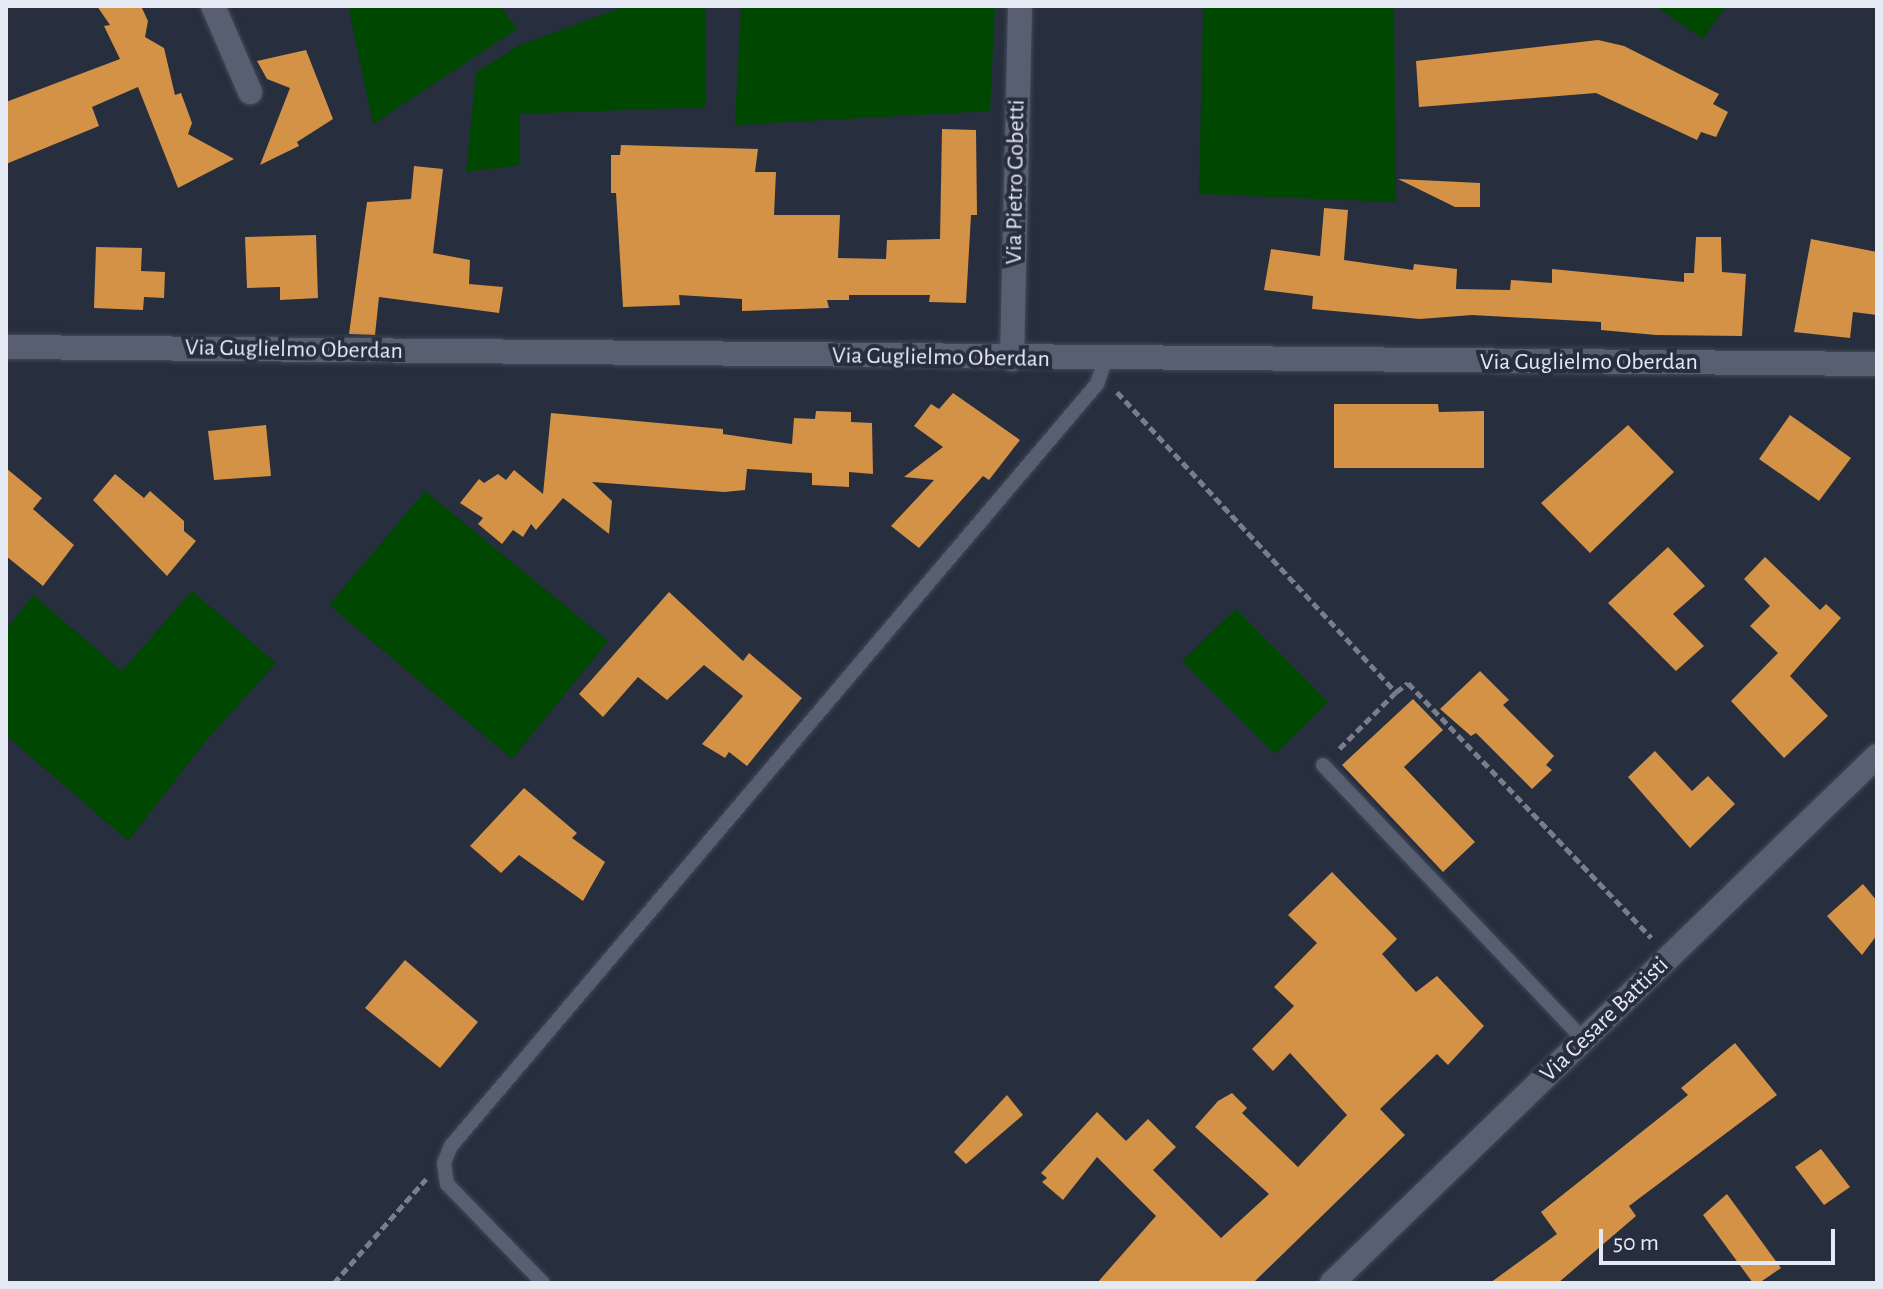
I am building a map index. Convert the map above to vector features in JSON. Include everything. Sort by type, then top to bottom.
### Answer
[{"type":"street","points":[[213,6],[250,92]]},
{"type":"street","name":"Via Pietro Gobetti","points":[[1012,359],[1020,6]]},
{"type":"street","name":"Via Guglielmo Oberdan","points":[[6,347],[1105,361],[1877,364]]},
{"type":"street","name":"Via Cesare Battisti","points":[[1332,1283],[1877,756]]},
{"type":"lane","points":[[543,1283],[447,1184],[451,1146],[1097,384],[1105,361]]},
{"type":"lane","points":[[1323,765],[1584,1040]]},
{"type":"path","points":[[1105,361],[1120,398],[1396,692]]},
{"type":"path","points":[[1323,765],[1408,683],[1670,956]]},
{"type":"path","points":[[334,1283],[423,1180],[446,1171]]},
{"type":"green space","points":[[348,6],[500,6],[517,29],[373,124]]},
{"type":"green space","points":[[626,6],[706,6],[706,107],[520,114],[519,165],[466,172],[476,72],[520,45]]},
{"type":"green space","points":[[741,6],[995,6],[990,111],[735,125]]},
{"type":"green space","points":[[1203,6],[1394,6],[1396,202],[1199,194]]},
{"type":"green space","points":[[1655,6],[1726,6],[1703,39]]},
{"type":"green space","points":[[425,491],[608,641],[512,759],[329,605]]},
{"type":"green space","points":[[192,591],[276,663],[204,743],[128,841],[6,735],[6,630],[33,595],[122,671]]},
{"type":"green space","points":[[1236,609],[1328,702],[1275,754],[1182,661]]},
{"type":"building","points":[[97,6],[141,6],[148,21],[145,37],[164,48],[175,95],[181,93],[192,123],[188,134],[234,159],[178,188],[138,87],[92,107],[99,126],[6,164],[6,102],[120,59],[104,26],[110,25]]},
{"type":"building","points":[[1598,40],[1624,46],[1719,94],[1713,104],[1728,112],[1716,137],[1701,132],[1697,140],[1596,93],[1419,107],[1416,61]]},
{"type":"building","points":[[306,50],[333,119],[297,142],[299,146],[260,165],[290,88],[267,79],[257,61]]},
{"type":"building","points":[[942,129],[976,130],[977,215],[971,215],[966,303],[929,302],[930,295],[849,295],[849,300],[827,300],[829,308],[742,311],[742,299],[679,295],[680,305],[623,307],[616,193],[611,193],[611,155],[620,155],[621,145],[758,149],[755,172],[776,172],[774,215],[840,215],[838,258],[886,259],[887,240],[940,239]]},
{"type":"building","points":[[414,166],[443,169],[433,253],[470,260],[469,284],[503,287],[499,313],[379,297],[375,335],[349,334],[367,202],[411,199]]},
{"type":"building","points":[[1398,179],[1480,183],[1480,207],[1455,207]]},
{"type":"building","points":[[1324,208],[1348,210],[1344,260],[1413,270],[1414,264],[1457,269],[1456,289],[1510,290],[1511,280],[1552,283],[1552,269],[1684,282],[1684,273],[1694,273],[1696,237],[1721,237],[1722,272],[1746,274],[1742,336],[1656,335],[1601,330],[1601,322],[1472,315],[1420,319],[1312,309],[1313,296],[1264,290],[1271,249],[1320,256]]},
{"type":"building","points":[[316,235],[318,298],[280,300],[280,287],[247,288],[245,237]]},
{"type":"building","points":[[1811,239],[1877,252],[1877,315],[1853,312],[1850,338],[1794,332]]},
{"type":"building","points":[[96,247],[142,248],[141,271],[165,272],[164,298],[144,297],[143,310],[94,308]]},
{"type":"building","points":[[953,393],[1020,440],[989,480],[983,476],[919,548],[891,526],[934,480],[904,477],[943,447],[914,426],[931,404],[939,409]]},
{"type":"building","points":[[1334,404],[1438,404],[1439,412],[1484,411],[1484,468],[1334,468]]},
{"type":"building","points":[[816,411],[851,412],[851,422],[872,423],[873,474],[849,472],[849,487],[812,485],[812,473],[747,469],[745,490],[724,492],[592,482],[612,501],[609,534],[563,498],[536,530],[531,524],[523,537],[513,530],[502,544],[478,524],[483,518],[460,503],[479,479],[484,483],[498,474],[506,480],[514,470],[543,494],[551,413],[723,429],[723,434],[792,444],[794,418],[815,419]]},
{"type":"building","points":[[1790,415],[1851,458],[1819,501],[1759,459]]},
{"type":"building","points":[[266,425],[271,476],[214,480],[208,431]]},
{"type":"building","points":[[1628,425],[1674,472],[1590,553],[1541,503]]},
{"type":"building","points":[[6,468],[42,498],[33,509],[74,545],[43,586],[6,556]]},
{"type":"building","points":[[115,474],[144,498],[150,491],[184,521],[184,531],[196,541],[167,576],[93,500]]},
{"type":"building","points":[[1668,547],[1705,586],[1673,614],[1704,646],[1676,671],[1608,603]]},
{"type":"building","points":[[1765,557],[1820,610],[1826,604],[1841,618],[1790,676],[1828,716],[1784,758],[1731,701],[1778,653],[1750,626],[1770,606],[1744,579]]},
{"type":"building","points":[[669,592],[743,661],[749,653],[802,698],[747,766],[729,752],[725,758],[702,744],[743,696],[704,665],[667,700],[638,677],[603,717],[579,694]]},
{"type":"building","points":[[1480,671],[1509,700],[1503,705],[1554,756],[1546,765],[1552,770],[1532,789],[1476,733],[1471,736],[1440,709]]},
{"type":"building","points":[[1413,699],[1443,730],[1404,767],[1475,842],[1443,872],[1342,765]]},
{"type":"building","points":[[1655,751],[1692,791],[1708,776],[1735,804],[1690,848],[1628,777]]},
{"type":"building","points":[[524,788],[577,833],[572,838],[605,862],[583,901],[519,855],[501,873],[470,846]]},
{"type":"building","points":[[1332,872],[1397,939],[1382,954],[1416,992],[1437,976],[1484,1026],[1448,1065],[1437,1054],[1380,1109],[1405,1135],[1253,1283],[1097,1283],[1156,1216],[1097,1157],[1063,1200],[1042,1182],[1047,1178],[1041,1173],[1097,1112],[1126,1141],[1148,1119],[1176,1147],[1153,1170],[1221,1238],[1269,1194],[1195,1127],[1218,1101],[1232,1093],[1247,1108],[1242,1113],[1298,1167],[1347,1115],[1290,1053],[1273,1071],[1252,1049],[1294,1006],[1274,987],[1317,943],[1288,915]]},
{"type":"building","points":[[1863,884],[1877,901],[1877,935],[1862,955],[1827,916]]},
{"type":"building","points":[[405,960],[478,1022],[440,1068],[365,1008]]},
{"type":"building","points":[[1735,1043],[1777,1095],[1629,1206],[1636,1216],[1558,1283],[1490,1283],[1557,1234],[1541,1212],[1688,1095],[1681,1088]]},
{"type":"building","points":[[1007,1095],[1023,1115],[966,1164],[954,1152]]},
{"type":"building","points":[[1821,1149],[1850,1187],[1824,1205],[1795,1167]]},
{"type":"building","points":[[1727,1194],[1781,1268],[1759,1283],[1753,1283],[1703,1215]]}]
